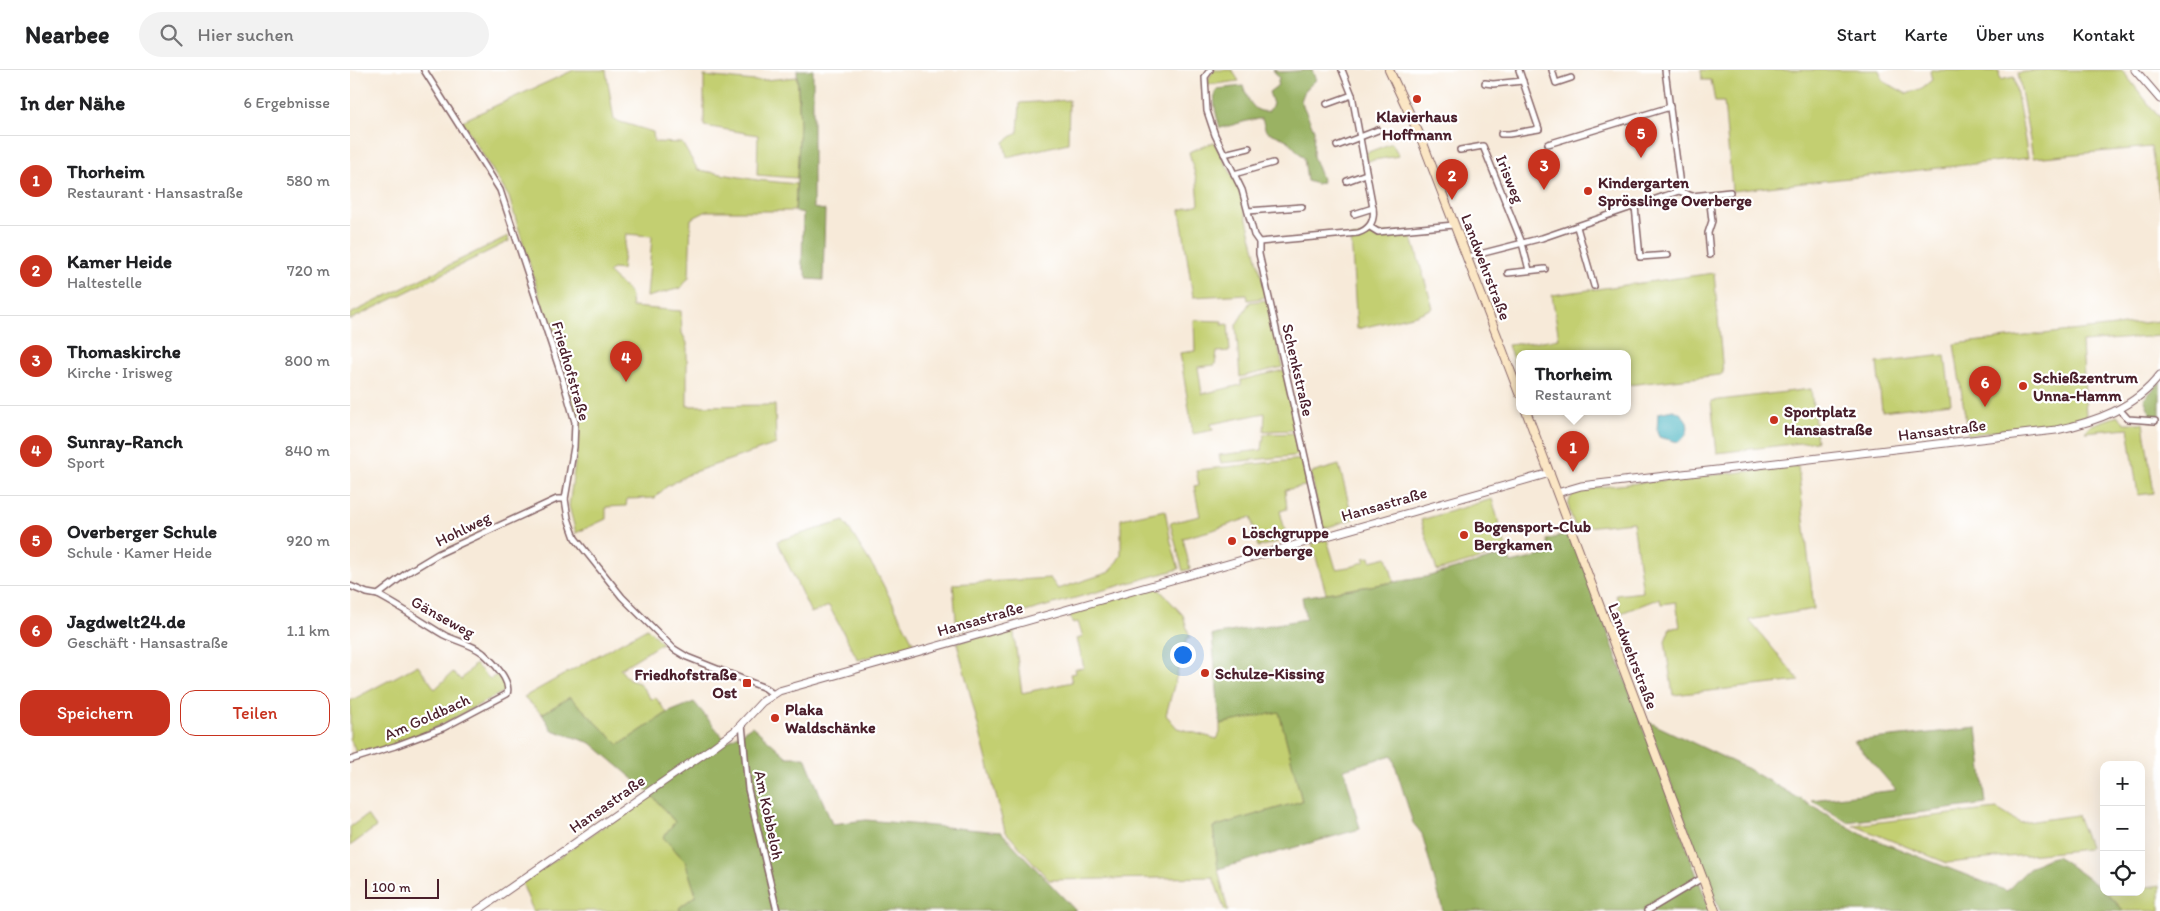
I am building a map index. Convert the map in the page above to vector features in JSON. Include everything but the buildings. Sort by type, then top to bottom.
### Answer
[{"type":"main road","name":"Landwehrstraße","points":[[1389,70],[1422,138],[1516,385]]},
{"type":"main road","name":"Landwehrstraße","points":[[1528,415],[1715,911]]},
{"type":"street","name":"Friedhofstraße","points":[[424,70],[494,179],[508,209],[574,418],[574,440],[565,499],[569,524],[580,547],[622,597],[668,644],[687,657],[766,688],[773,694]]},
{"type":"street","name":"Schenkstraße","points":[[1210,70],[1205,77],[1207,111],[1215,135],[1242,190],[1254,235],[1259,242],[1259,254],[1322,536]]},
{"type":"street","points":[[1259,242],[1358,233],[1370,227],[1373,220],[1373,208],[1352,95],[1342,70]]},
{"type":"street","points":[[1501,134],[1539,129],[1519,70]]},
{"type":"street","points":[[1552,70],[1556,83],[1571,78]]},
{"type":"street","points":[[1664,70],[1680,185],[1679,191]]},
{"type":"street","points":[[2135,70],[2160,99]]},
{"type":"street","points":[[1485,83],[1523,81]]},
{"type":"street","points":[[1327,104],[1352,95]]},
{"type":"street","points":[[1548,144],[1670,107]]},
{"type":"street","points":[[1337,146],[1378,130]]},
{"type":"street","name":"Irisweg","points":[[1460,150],[1483,146],[1522,243]]},
{"type":"street","points":[[1224,154],[1249,148]]},
{"type":"street","points":[[1234,174],[1273,163]]},
{"type":"street","points":[[1347,181],[1366,174]]},
{"type":"street","points":[[1468,258],[1577,227],[1679,191],[1689,196],[1730,192]]},
{"type":"street","points":[[1709,195],[1712,220],[1708,233],[1710,255]]},
{"type":"street","points":[[1635,206],[1640,257],[1668,255]]},
{"type":"street","points":[[1248,211],[1302,207]]},
{"type":"street","points":[[1354,214],[1373,208]]},
{"type":"street","points":[[1370,227],[1378,232],[1454,225]]},
{"type":"street","points":[[1577,227],[1594,286]]},
{"type":"street","points":[[1522,243],[1529,270]]},
{"type":"street","points":[[1508,273],[1545,269]]},
{"type":"street","name":"Hansastraße","points":[[1557,493],[1581,486],[2056,430],[2082,424],[2119,409],[2139,396],[2160,375]]},
{"type":"street","points":[[2119,409],[2128,420],[2155,421]]},
{"type":"street","name":"Hansastraße","points":[[477,911],[708,750],[742,724],[762,702],[773,694],[1322,536],[1550,473]]},
{"type":"street","name":"Hohlweg","points":[[378,595],[408,572],[438,554],[557,500],[565,499]]},
{"type":"street","name":"Gänseweg","points":[[350,586],[367,594],[378,595],[444,635],[482,652],[508,684],[509,689]]},
{"type":"street","name":"Am Goldbach","points":[[350,760],[395,746],[442,728],[507,694],[509,689]]},
{"type":"street","name":"Am Kobbeloh","points":[[742,724],[748,789],[777,911]]},
{"type":"street","points":[[1647,911],[1702,878]]},
{"type":"green space","points":[[574,70],[606,70],[614,120],[653,132],[654,142],[682,143],[698,170],[757,180],[796,184],[795,211],[707,211],[691,219],[689,277],[681,288],[647,297],[652,236],[626,234],[622,270],[613,269],[608,272],[630,293],[632,307],[681,311],[682,333],[687,343],[687,406],[775,405],[776,444],[691,473],[666,487],[655,498],[627,499],[626,506],[606,507],[606,519],[576,533],[569,506],[577,449],[578,421],[509,197],[462,121]]},
{"type":"green space","points":[[797,70],[813,70],[813,208],[825,210],[823,280],[808,279],[802,264],[803,213],[795,211],[800,124]]},
{"type":"green space","points":[[1214,70],[1232,70],[1239,81],[1208,85],[1208,79]]},
{"type":"green space","points":[[1273,70],[1280,72],[1312,70],[1316,80],[1305,90],[1301,101],[1314,130],[1313,156],[1323,182],[1317,184],[1307,181],[1304,158],[1287,140],[1266,131],[1262,119],[1220,128],[1215,103],[1217,89],[1243,86],[1255,108],[1269,111],[1273,104],[1269,92],[1277,86],[1279,78]]},
{"type":"green space","points":[[1701,70],[1879,70],[1883,81],[1907,94],[1922,88],[1932,80],[1931,70],[1999,71],[2000,80],[2014,77],[2028,158],[1732,191],[1724,102],[1715,102],[1711,80],[1702,80]]},
{"type":"green space","points":[[2040,70],[2122,70],[2158,116],[2160,116],[2160,201],[2151,147],[2033,158],[2018,73]]},
{"type":"green space","points":[[704,76],[755,81],[797,77],[800,124],[797,178],[757,175],[758,135],[704,126]]},
{"type":"green space","points":[[1069,100],[1068,143],[1007,157],[1004,142],[1018,132],[1020,103]]},
{"type":"green space","points":[[1214,142],[1239,188],[1266,294],[1263,298],[1248,300],[1247,294],[1193,297],[1180,210],[1199,204],[1197,182],[1189,152]]},
{"type":"green space","points":[[1392,143],[1399,156],[1367,161],[1366,153]]},
{"type":"green space","points":[[1410,231],[1433,308],[1416,315],[1357,329],[1351,237]]},
{"type":"green space","points":[[508,236],[509,241],[350,320],[350,314]]},
{"type":"green space","points":[[1714,273],[1723,373],[1720,375],[1631,385],[1631,350],[1516,350],[1516,368],[1508,345],[1559,339],[1552,295]]},
{"type":"green space","points":[[1268,300],[1283,367],[1240,377],[1236,325],[1250,302]]},
{"type":"green space","points":[[1194,320],[1222,321],[1222,325],[1228,324],[1230,351],[1217,352],[1215,365],[1198,367],[1202,394],[1241,385],[1241,380],[1284,370],[1297,430],[1264,431],[1265,413],[1211,424],[1213,430],[1193,434],[1180,353],[1195,351]]},
{"type":"green space","name":"Schießzentrum Unna-Hamm","points":[[2160,321],[2160,336],[2082,342],[2086,416],[2066,421],[1968,435],[1954,344]]},
{"type":"green space","points":[[1945,355],[1951,403],[1882,411],[1877,363]]},
{"type":"green space","points":[[2160,382],[2160,415],[2152,417],[2144,399]]},
{"type":"green space","name":"Sportplatz Hansastraße","points":[[1811,389],[1817,441],[1717,453],[1711,401]]},
{"type":"green space","points":[[2118,416],[2125,423],[2143,423],[2154,493],[2138,495],[2128,428],[2085,432],[2091,425]]},
{"type":"green space","points":[[1298,433],[1303,455],[1221,463],[1219,455],[1262,450],[1264,434]]},
{"type":"green space","points":[[1304,459],[1309,485],[1285,490],[1287,509],[1280,511],[1287,539],[1258,547],[1251,517],[1183,538],[1190,569],[1183,571],[1170,523],[1200,516],[1194,486],[1199,485],[1196,470]]},
{"type":"green space","points":[[1339,465],[1353,519],[1322,529],[1311,473]]},
{"type":"green space","points":[[1798,466],[1814,609],[1749,620],[1800,681],[1673,695],[1665,641],[1670,628],[1680,627],[1676,602],[1661,604],[1660,598],[1621,613],[1616,595],[1643,592],[1633,522],[1576,528],[1569,511],[1571,497],[1581,489]]},
{"type":"green space","name":"Bogensport-Club Bergkamen","points":[[1492,499],[1507,551],[1437,571],[1421,520]]},
{"type":"green space","points":[[1165,510],[1171,542],[1179,569],[957,631],[953,584],[1050,578],[1058,589],[1110,572],[1121,555],[1121,519]]},
{"type":"green space","points":[[844,521],[877,573],[914,644],[858,660],[829,606],[811,613],[777,541]]},
{"type":"green space","points":[[1571,532],[1710,911],[1443,911],[1422,834],[1413,823],[1392,755],[1344,769],[1360,829],[1218,869],[1213,827],[1302,801],[1279,712],[1220,724],[1212,635],[1306,619],[1302,597],[1426,577],[1508,554],[1511,563],[1550,554],[1547,540]]},
{"type":"green space","points":[[1327,539],[1336,569],[1354,566],[1365,561],[1364,558],[1370,557],[1371,561],[1387,557],[1394,582],[1326,593],[1312,543]]},
{"type":"green space","points":[[1157,587],[1183,615],[1190,638],[1187,638],[1166,715],[1177,728],[1217,739],[1220,733],[1220,724],[1279,711],[1302,801],[1213,827],[1218,869],[1228,911],[1225,911],[1213,877],[1049,880],[1005,831],[957,643],[1013,627],[1022,693],[1072,682],[1070,674],[1076,673],[1075,669],[1084,668],[1077,639],[1083,637],[1078,622],[1072,623],[1069,612]]},
{"type":"green space","points":[[647,628],[662,643],[620,669],[629,680],[639,683],[651,699],[656,698],[667,713],[619,745],[570,697],[542,714],[524,697]]},
{"type":"green space","points":[[475,664],[490,679],[498,674],[506,686],[505,691],[429,731],[394,745],[358,755],[350,739],[350,701],[418,665],[435,689],[453,672],[461,680]]},
{"type":"green space","points":[[570,697],[619,745],[667,713],[694,702],[727,742],[752,726],[787,757],[805,757],[832,824],[866,820],[1001,832],[1076,911],[681,911],[679,908],[696,895],[685,861],[663,837],[675,822],[651,794],[591,743],[552,730],[542,714]]},
{"type":"green space","points":[[1647,721],[1746,768],[1861,834],[2007,891],[2035,865],[2057,856],[2100,887],[2100,896],[2110,896],[2124,911],[1720,911]]},
{"type":"green space","points":[[1977,728],[1986,804],[1847,822],[1811,800],[1896,790],[1854,741]]},
{"type":"green space","points":[[651,794],[675,822],[663,837],[685,861],[696,895],[679,908],[681,911],[533,911],[522,883]]},
{"type":"green space","points":[[1997,809],[2020,823],[2077,815],[2089,846],[2088,849],[1947,863],[1853,825]]},
{"type":"green space","points":[[367,815],[376,827],[350,846],[350,827]]},
{"type":"green space","points":[[2160,885],[2160,911],[2124,911],[2110,896],[2145,896],[2145,887]]},
{"type":"water","points":[[1673,410],[1683,416],[1688,424],[1686,434],[1678,442],[1659,437],[1657,431],[1658,413]]},
{"type":"place","name":"Klavierhaus Hoffmann","points":[[1417,99]]},
{"type":"place","name":"Overberger Schule","points":[[1641,158]]},
{"type":"place","name":"Thomaskirche","points":[[1544,190]]},
{"type":"place","name":"Kindergarten Sprösslinge Overberge","points":[[1588,191]]},
{"type":"place","name":"Kamer Heide","points":[[1452,200]]},
{"type":"place","name":"Sunray-Ranch","points":[[626,382]]},
{"type":"place","name":"Schießzentrum Unna-Hamm","points":[[2023,386]]},
{"type":"place","name":"Jagdwelt24.de","points":[[1985,407]]},
{"type":"place","name":"Sportplatz Hansastraße","points":[[1774,420]]},
{"type":"place","name":"Thorheim","points":[[1573,472]]},
{"type":"place","name":"Bogensport-Club Bergkamen","points":[[1464,535]]},
{"type":"place","name":"Löschgruppe Overberge","points":[[1232,541]]},
{"type":"place","name":"Schulze-Kissing","points":[[1205,673]]},
{"type":"place","name":"Friedhofstraße Ost","points":[[747,683]]},
{"type":"place","name":"Plaka Waldschänke","points":[[775,718]]}]
